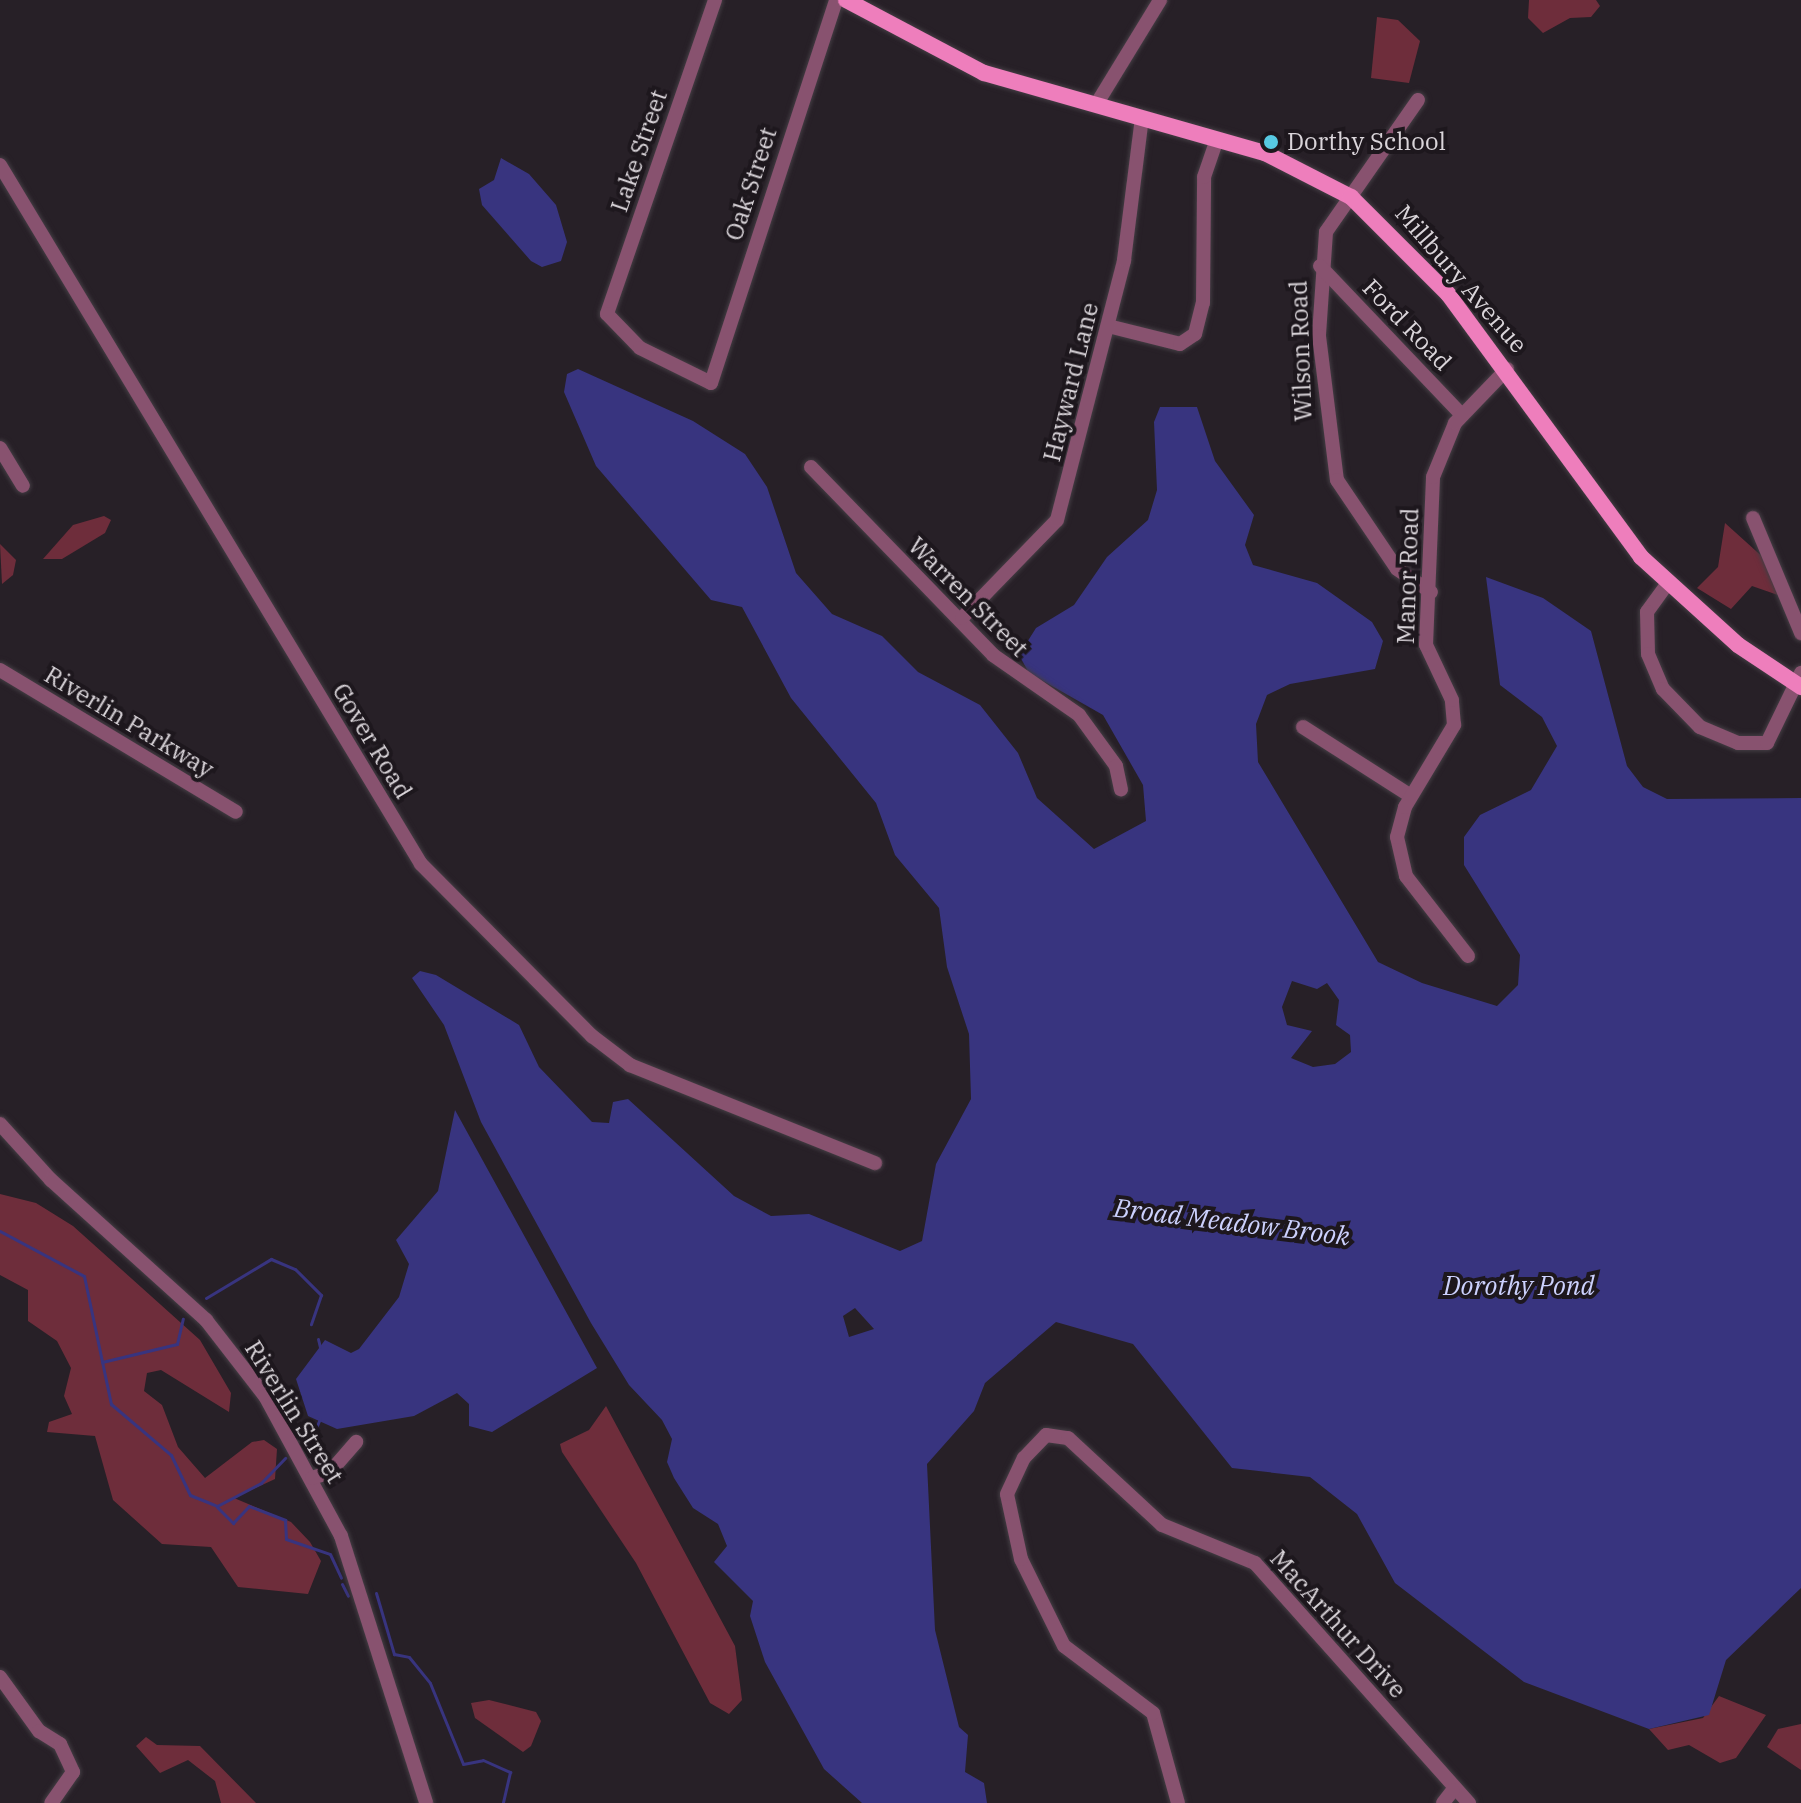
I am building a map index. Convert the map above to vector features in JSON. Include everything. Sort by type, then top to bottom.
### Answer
[{"type":"main road","name":"Millbury Avenue","points":[[846,0],[947,58],[1217,139],[1295,166],[1351,197],[1410,250],[1507,369],[1619,533],[1668,583],[1798,681]]},
{"type":"street","name":"Lake Street","points":[[711,383],[640,348],[608,317],[715,0]]},
{"type":"street","name":"Oak Street","points":[[711,383],[836,0]]},
{"type":"street","points":[[1096,105],[1160,0]]},
{"type":"street","name":"Wilson Road","points":[[1418,100],[1326,232],[1320,266],[1332,468],[1397,569],[1431,592]]},
{"type":"street","name":"Hayward Lane","points":[[962,618],[1057,520],[1124,260],[1142,118]]},
{"type":"street","points":[[1108,326],[1180,344],[1195,334],[1203,303],[1204,177],[1217,139]]},
{"type":"street","name":"Gover Road","points":[[0,165],[421,864],[592,1036],[630,1065],[875,1163]]},
{"type":"street","name":"Ford Road","points":[[1320,266],[1461,414]]},
{"type":"street","name":"Manor Road","points":[[1468,956],[1400,864],[1397,837],[1411,796],[1454,725],[1452,700],[1426,645],[1431,592],[1433,477],[1461,414],[1507,369]]},
{"type":"street","points":[[0,448],[23,486]]},
{"type":"street","name":"Warren Street","points":[[811,467],[1021,680],[1079,715],[1112,758],[1121,789]]},
{"type":"street","points":[[1753,518],[1801,633]]},
{"type":"street","points":[[1668,583],[1647,612],[1645,636],[1671,700],[1711,733],[1760,744],[1773,739],[1798,681]]},
{"type":"street","name":"Riverlin Parkway","points":[[0,670],[236,812]]},
{"type":"street","points":[[1303,727],[1411,796]]},
{"type":"street","name":"Riverlin Street","points":[[0,1124],[40,1169],[206,1320],[265,1396],[341,1536],[426,1803]]},
{"type":"street","name":"MacArthur Drive","points":[[1178,1803],[1153,1713],[1064,1646],[1021,1559],[1007,1494],[1024,1458],[1046,1435],[1068,1438],[1162,1525],[1255,1563],[1453,1790],[1469,1803]]},
{"type":"street","points":[[312,1478],[330,1472],[356,1442]]},
{"type":"street","points":[[0,1677],[39,1731],[60,1744],[73,1772],[51,1803]]},
{"type":"street","points":[[1443,1803],[1453,1790]]},
{"type":"shaded area","points":[[1529,0],[1596,0],[1600,6],[1591,17],[1570,18],[1543,33],[1528,18]]},
{"type":"shaded area","points":[[1377,17],[1398,20],[1420,41],[1409,83],[1371,78]]},
{"type":"shaded area","points":[[104,516],[111,520],[105,533],[62,559],[43,559],[73,525]]},
{"type":"shaded area","points":[[1725,523],[1766,560],[1784,597],[1752,586],[1731,609],[1697,588],[1718,567]]},
{"type":"shaded area","points":[[0,544],[16,560],[13,575],[2,584]]},
{"type":"shaded area","points":[[0,1194],[36,1203],[73,1226],[200,1340],[231,1393],[229,1412],[161,1370],[147,1373],[144,1391],[162,1405],[178,1447],[205,1478],[252,1442],[264,1440],[277,1449],[275,1479],[234,1498],[291,1522],[310,1542],[321,1561],[308,1594],[238,1587],[211,1547],[162,1544],[113,1500],[95,1436],[47,1432],[49,1422],[72,1414],[64,1396],[71,1368],[57,1341],[28,1321],[28,1290],[0,1275]]},
{"type":"shaded area","points":[[606,1406],[735,1646],[742,1700],[729,1714],[710,1703],[636,1563],[562,1452],[560,1444],[589,1430]]},
{"type":"shaded area","points":[[1719,1696],[1766,1715],[1736,1758],[1720,1763],[1689,1745],[1668,1750],[1649,1729],[1703,1718]]},
{"type":"shaded area","points":[[489,1700],[536,1712],[541,1721],[531,1746],[523,1752],[475,1718],[471,1703]]},
{"type":"shaded area","points":[[1801,1724],[1801,1770],[1767,1747],[1778,1729]]},
{"type":"shaded area","points":[[146,1737],[157,1745],[200,1746],[256,1803],[221,1803],[215,1781],[188,1760],[160,1773],[136,1746]]},
{"type":"water","points":[[501,158],[529,174],[556,205],[567,242],[561,261],[542,267],[531,261],[482,205],[479,189],[494,180]]},
{"type":"water","name":"Dorothy Pond","points":[[578,369],[693,421],[745,454],[767,487],[796,573],[832,614],[882,636],[918,672],[980,705],[1018,753],[1037,798],[1094,849],[1146,821],[1143,785],[1103,715],[1029,673],[1019,655],[1036,628],[1074,605],[1107,557],[1148,520],[1157,490],[1154,422],[1160,407],[1197,407],[1215,461],[1254,515],[1245,545],[1253,565],[1317,583],[1372,622],[1383,641],[1375,669],[1290,684],[1267,695],[1256,724],[1258,762],[1378,962],[1422,983],[1497,1006],[1518,985],[1520,955],[1464,865],[1464,837],[1480,815],[1531,790],[1557,746],[1542,717],[1500,685],[1486,577],[1543,598],[1591,631],[1627,766],[1643,787],[1667,799],[1801,798],[1801,1588],[1726,1660],[1709,1715],[1649,1729],[1524,1682],[1395,1583],[1357,1514],[1310,1477],[1232,1468],[1133,1344],[1056,1322],[985,1383],[974,1411],[927,1464],[935,1630],[959,1727],[968,1735],[965,1772],[984,1783],[987,1803],[862,1803],[824,1769],[765,1662],[750,1616],[753,1601],[714,1562],[727,1546],[718,1524],[693,1508],[674,1478],[667,1462],[672,1439],[662,1420],[629,1385],[591,1323],[481,1122],[444,1025],[412,978],[420,971],[436,975],[519,1025],[539,1067],[592,1122],[609,1123],[613,1102],[628,1099],[734,1196],[771,1216],[809,1214],[900,1251],[922,1241],[936,1164],[971,1099],[969,1034],[947,967],[939,908],[895,855],[876,803],[791,698],[742,607],[711,600],[596,466],[564,392],[567,374]],"holes":[[[1292,981],[1317,989],[1327,983],[1339,1000],[1336,1025],[1350,1035],[1351,1052],[1335,1064],[1313,1067],[1291,1058],[1312,1031],[1287,1025],[1282,1007]],[[855,1308],[874,1329],[849,1337],[843,1316]]]},
{"type":"water","points":[[455,1110],[597,1368],[492,1432],[469,1426],[469,1404],[457,1393],[414,1416],[337,1429],[308,1416],[296,1379],[325,1340],[351,1353],[359,1349],[399,1297],[409,1264],[396,1240],[438,1191]]},
{"type":"waterway","points":[[0,1231],[84,1276],[111,1404],[171,1455],[190,1495],[217,1506],[261,1483],[285,1458]]},
{"type":"waterway","points":[[206,1298],[271,1259],[295,1269],[321,1295],[311,1324]]},
{"type":"waterway","points":[[102,1362],[177,1344],[183,1319]]},
{"type":"waterway","points":[[318,1339],[320,1347]]},
{"type":"waterway","points":[[310,1442],[320,1419]]},
{"type":"waterway","points":[[217,1507],[233,1523],[249,1506],[285,1520],[286,1539],[330,1554],[341,1578]]},
{"type":"waterway","points":[[342,1584],[348,1596]]},
{"type":"waterway","points":[[376,1593],[394,1654],[409,1657],[430,1683],[463,1764],[483,1760],[510,1772],[503,1803]]},
{"type":"place","name":"Dorthy School","points":[[1271,142]]},
{"type":"water label","name":"Broad Meadow Brook","points":[[1232,1222]]}]
